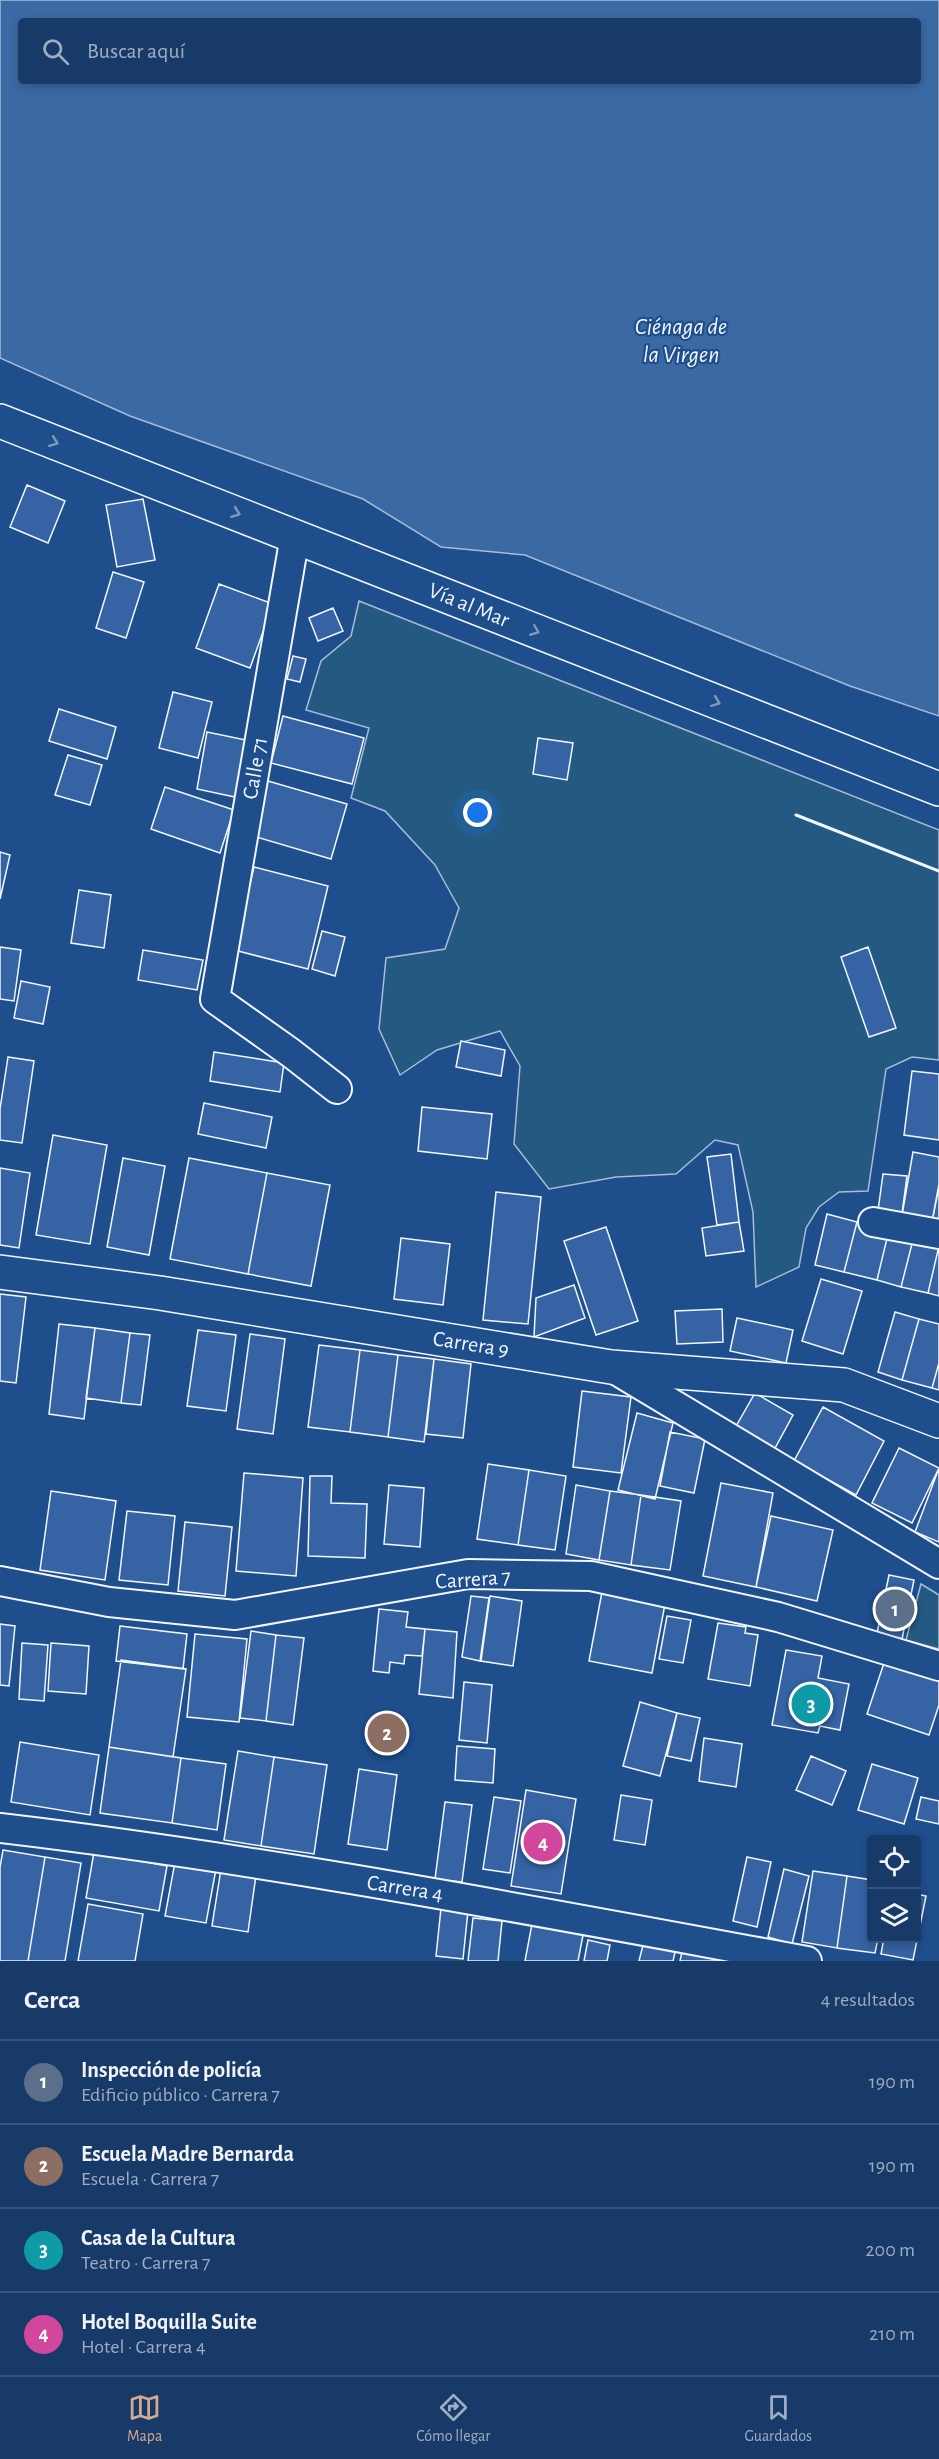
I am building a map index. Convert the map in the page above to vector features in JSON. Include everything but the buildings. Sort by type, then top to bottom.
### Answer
[{"type":"main road","name":"Vía al Mar","points":[[0,421],[939,789]]},
{"type":"main road","name":"Carrera 9","points":[[0,1272],[160,1293],[611,1367],[844,1385],[939,1421]]},
{"type":"street","name":"Calle 71","points":[[295,536],[215,999],[337,1089]]},
{"type":"street","points":[[873,1222],[939,1234]]},
{"type":"street","points":[[611,1367],[939,1564]]},
{"type":"street","name":"Carrera 7","points":[[0,1581],[109,1602],[235,1615],[468,1574],[591,1576],[778,1617],[939,1666]]},
{"type":"street","name":"Carrera 4","points":[[0,1828],[92,1839],[429,1892],[807,1961]]},
{"type":"shaded area","points":[[359,601],[939,830],[939,1060],[912,1057],[886,1069],[868,1191],[839,1192],[819,1207],[806,1228],[799,1267],[756,1287],[753,1212],[738,1145],[715,1140],[676,1174],[616,1177],[549,1189],[514,1144],[520,1066],[500,1031],[437,1050],[400,1075],[379,1029],[386,958],[445,949],[459,908],[435,865],[385,811],[351,798],[369,728],[306,710],[321,661],[351,636]]},
{"type":"shaded area","points":[[921,1584],[939,1595],[939,1649],[906,1640]]},
{"type":"water","name":"Ciénaga de la Virgen","points":[[0,0],[939,0],[939,716],[850,686],[525,555],[441,547],[363,499],[130,416],[0,358]]},
{"type":"wall","points":[[796,815],[939,871]]},
{"type":"place","name":"Inspección de policía","points":[[895,1609]]},
{"type":"place","name":"Casa de la Cultura","points":[[811,1704]]},
{"type":"place","name":"Escuela Madre Bernarda","points":[[387,1733]]},
{"type":"place","name":"Hotel Boquilla Suite","points":[[543,1842]]}]
